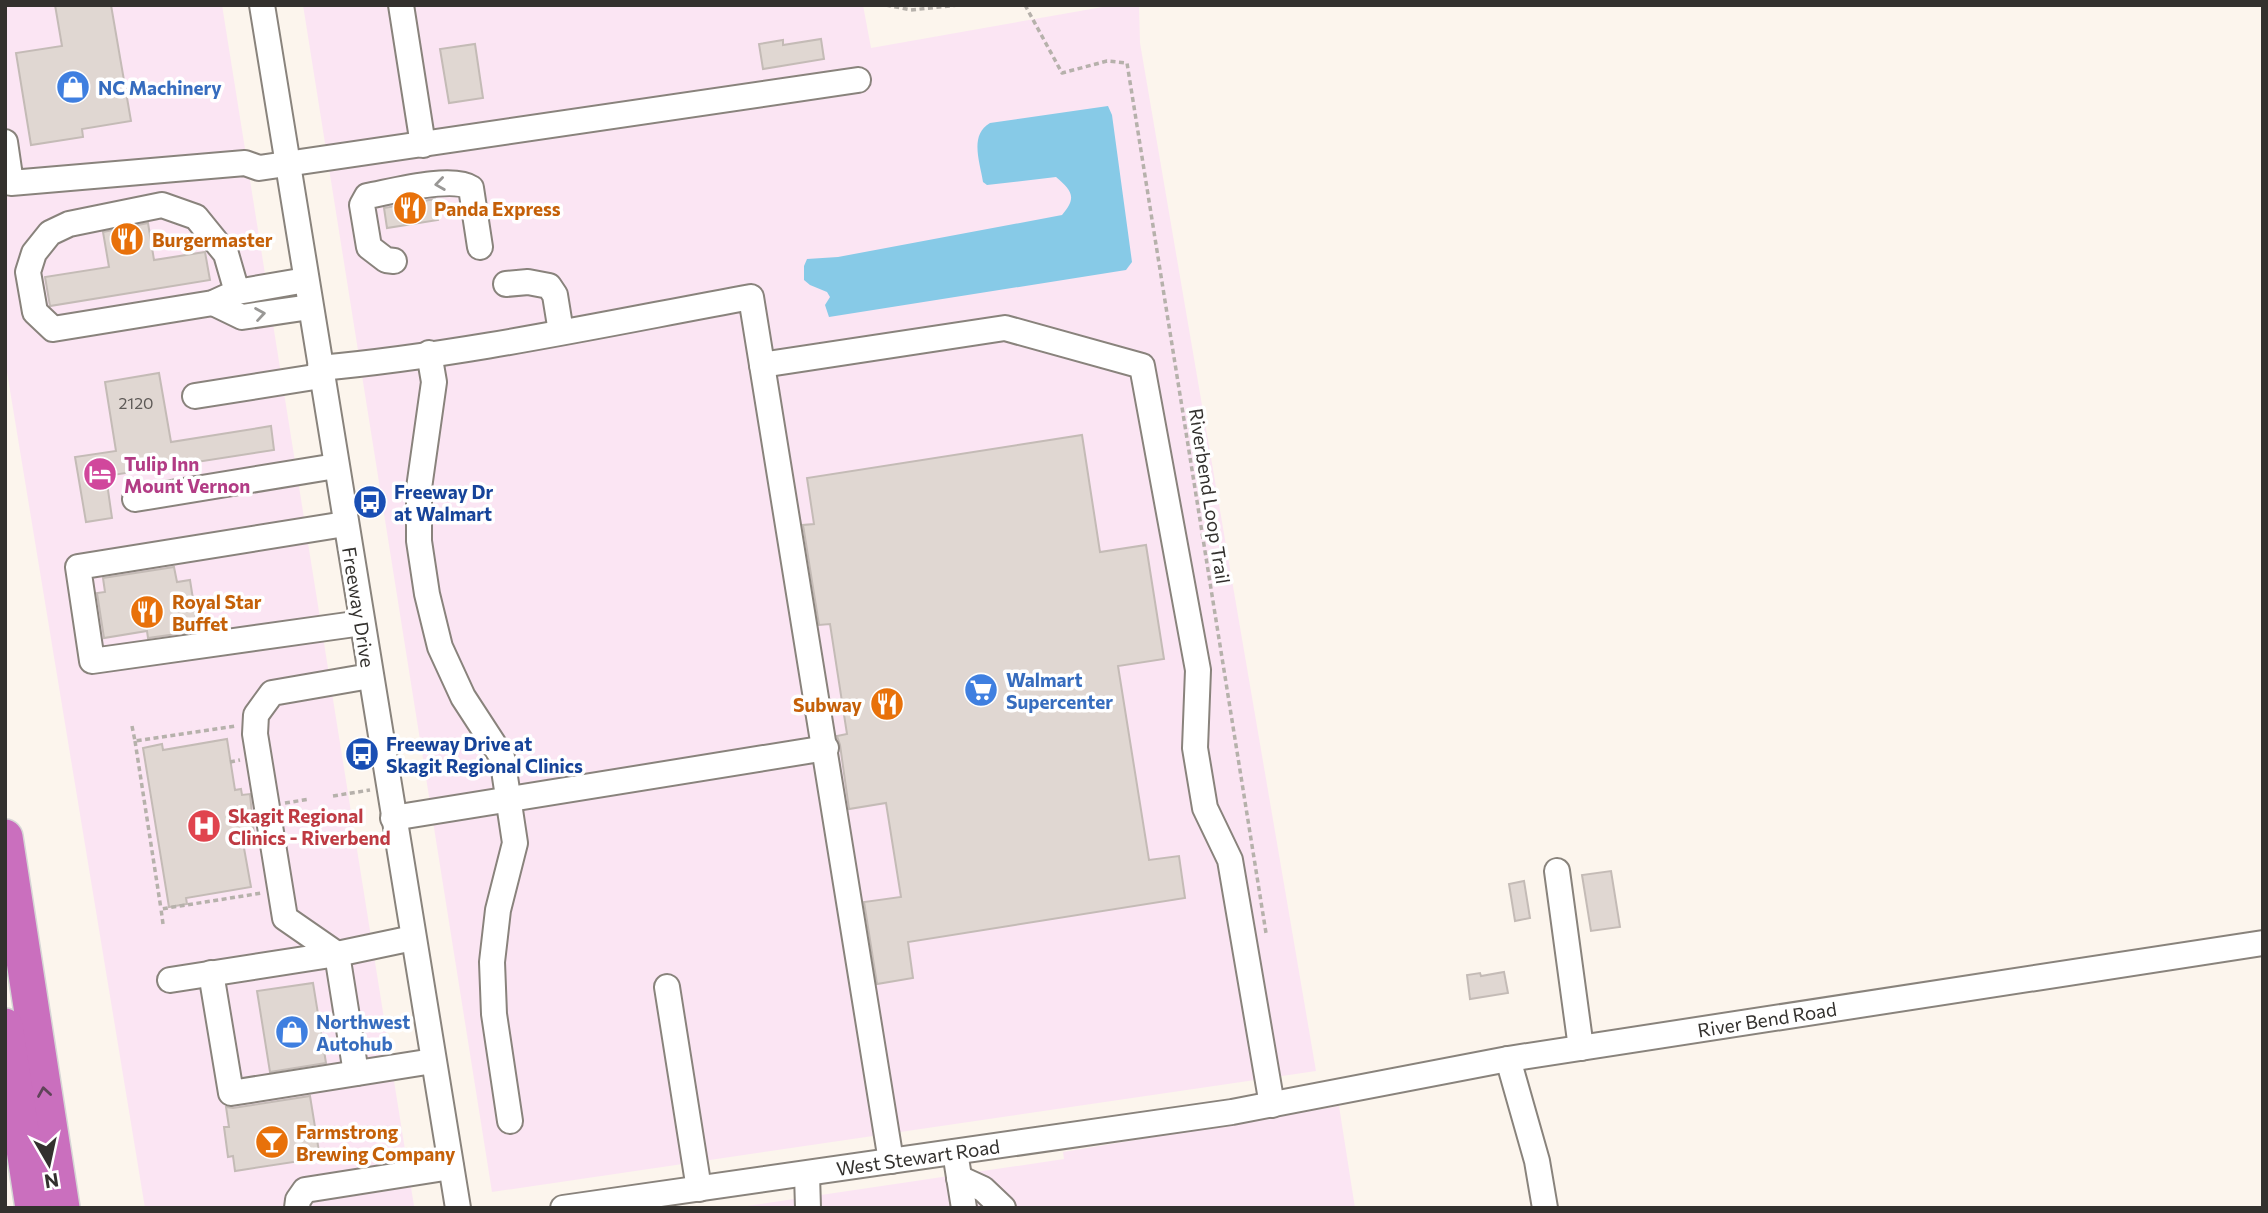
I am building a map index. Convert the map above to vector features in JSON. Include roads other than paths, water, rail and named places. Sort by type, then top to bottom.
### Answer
[{"type":"highway","points":[[5,837],[62,1208]]},
{"type":"highway","points":[[5,1026],[33,1208]]},
{"type":"street","name":"Freeway Drive","points":[[262,5],[458,1208]]},
{"type":"street","points":[[401,5],[423,145]]},
{"type":"street","points":[[5,142],[10,183],[244,163],[259,168],[858,80]]},
{"type":"street","points":[[394,261],[386,260],[369,247],[362,205],[366,196],[465,183],[471,188],[480,247]]},
{"type":"street","points":[[237,292],[226,254],[196,217],[162,205],[69,224],[50,233],[34,253],[28,272],[36,312],[53,329],[213,303],[237,292],[306,280]]},
{"type":"street","points":[[506,284],[528,282],[549,286],[555,295],[561,332]]},
{"type":"street","points":[[195,396],[751,297],[891,1161]]},
{"type":"street","points":[[213,303],[242,317],[310,307]]},
{"type":"street","points":[[762,365],[1005,328],[1142,366],[1198,670],[1195,748],[1205,808],[1230,860],[1272,1105]]},
{"type":"street","points":[[429,353],[434,382],[419,488],[419,541],[427,594],[440,647],[463,697],[502,757],[515,842],[498,911],[492,962],[494,1014],[510,1121]]},
{"type":"street","points":[[135,499],[336,466]]},
{"type":"street","points":[[345,524],[78,567],[92,661],[362,623]]},
{"type":"street","points":[[356,1073],[337,954],[285,918],[255,734],[257,715],[272,693],[370,676]]},
{"type":"street","points":[[393,818],[826,748]]},
{"type":"street","points":[[1557,871],[1581,1048]]},
{"type":"street","points":[[170,980],[337,954],[413,937]]},
{"type":"street","name":"River Bend Road","points":[[1272,1105],[1508,1059],[2263,943]]},
{"type":"street","points":[[211,973],[231,1093],[433,1060]]},
{"type":"street","points":[[667,987],[699,1189]]},
{"type":"street","points":[[1508,1059],[1536,1161],[1545,1208]]},
{"type":"street","name":"West Stewart Road","points":[[566,1208],[659,1201],[699,1189],[1272,1105]]},
{"type":"street","points":[[955,1152],[960,1199],[984,1189],[1003,1208]]},
{"type":"street","points":[[297,1208],[298,1200],[305,1191],[451,1167]]},
{"type":"street","points":[[807,1174],[809,1208]]},
{"type":"water","points":[[1108,106],[1112,115],[1132,262],[1126,270],[829,317],[825,305],[830,297],[827,292],[804,280],[807,259],[838,257],[1062,215],[1070,203],[1071,194],[1056,177],[987,185],[983,182],[978,150],[980,134],[990,123]]},
{"type":"place","name":"NC Machinery","points":[[73,87]]},
{"type":"place","name":"Panda Express","points":[[410,208]]},
{"type":"place","name":"Burgermaster","points":[[127,239]]},
{"type":"place","name":"Tulip Inn Mount Vernon","points":[[100,474]]},
{"type":"place","name":"Freeway Dr at Walmart","points":[[370,502]]},
{"type":"place","name":"Royal Star Buffet","points":[[147,612]]},
{"type":"place","name":"Walmart Supercenter","points":[[981,690]]},
{"type":"place","name":"Subway","points":[[887,704]]},
{"type":"place","name":"Freeway Drive at Skagit Regional Clinics","points":[[362,754]]},
{"type":"place","name":"Skagit Regional Clinics - Riverbend","points":[[204,826]]},
{"type":"place","name":"Northwest Autohub","points":[[292,1032]]},
{"type":"place","name":"Farmstrong Brewing Company","points":[[272,1142]]}]
